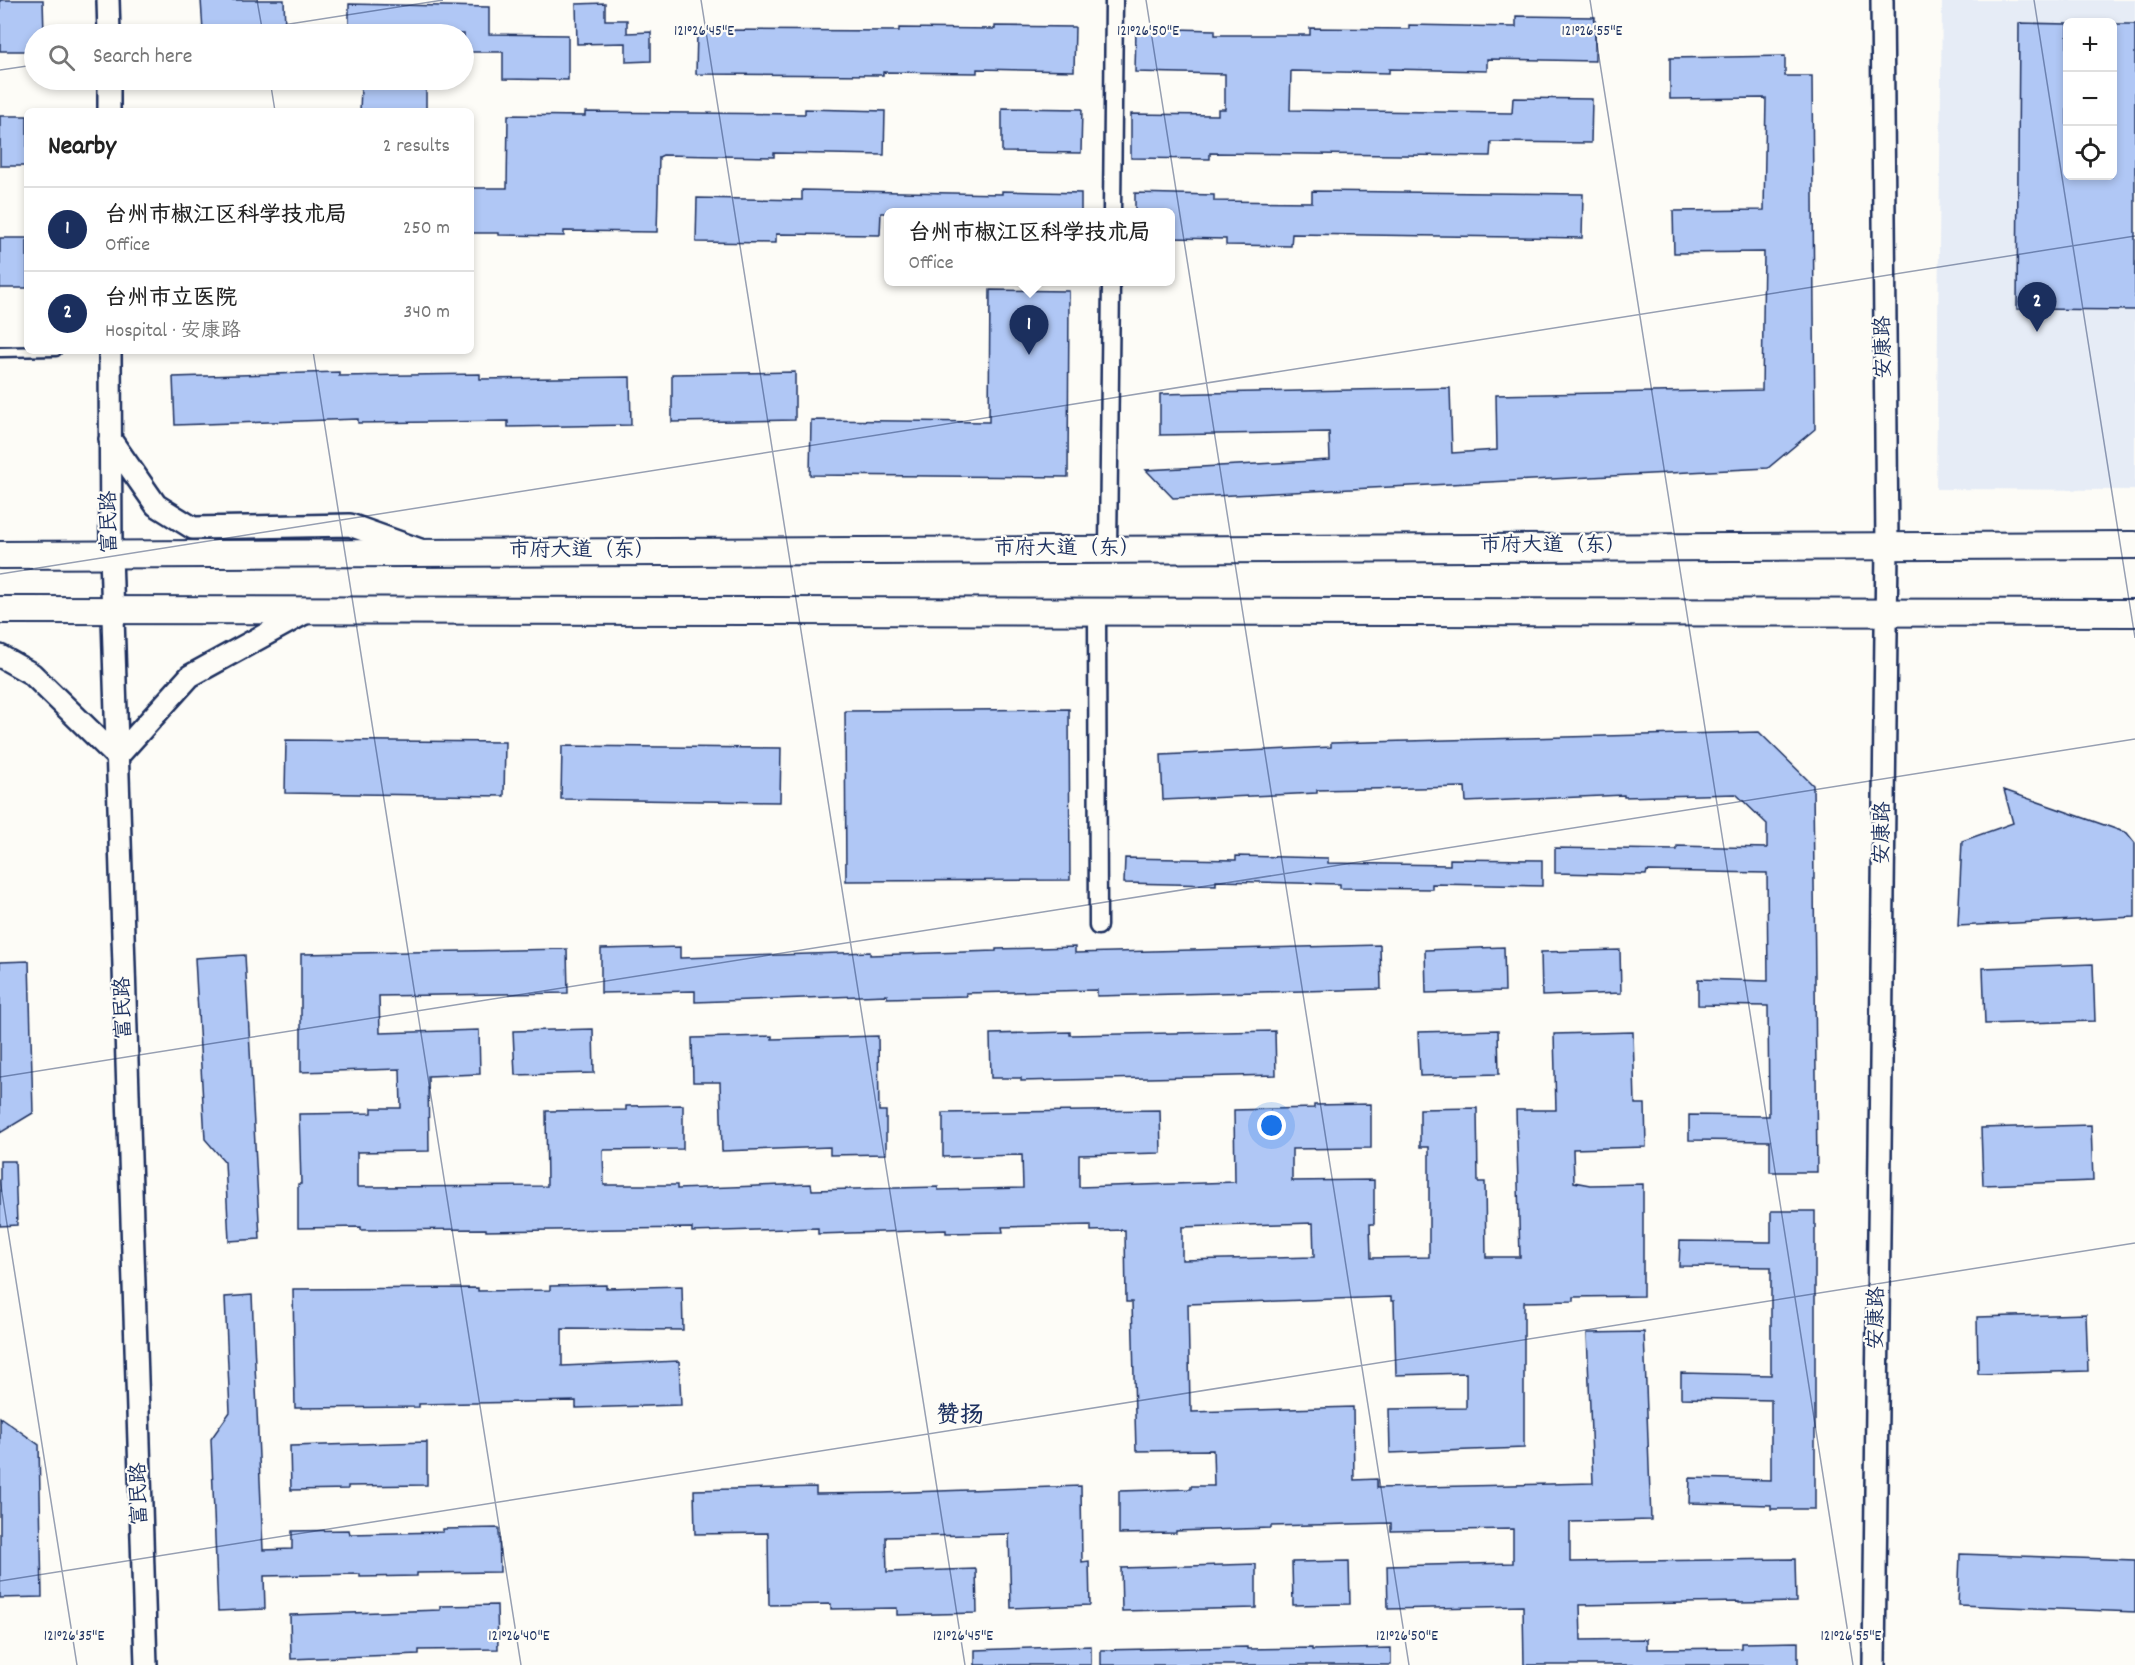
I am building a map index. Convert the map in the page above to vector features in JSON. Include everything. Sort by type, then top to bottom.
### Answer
[{"type":"main road","name":"市府大道（东）","points":[[0,555],[2135,545]]},
{"type":"main road","points":[[0,610],[2135,613]]},
{"type":"street","points":[[108,0],[108,24]]},
{"type":"street","points":[[1112,208],[1114,0]]},
{"type":"street","name":"安康路","points":[[1874,1665],[1887,546],[1882,0]]},
{"type":"street","points":[[109,90],[109,108]]},
{"type":"street","points":[[1108,549],[1111,286]]},
{"type":"street","name":"富民路","points":[[110,354],[112,610],[146,1665]]},
{"type":"street","points":[[110,439],[156,505],[193,528],[351,525],[426,553]]},
{"type":"street","points":[[0,656],[32,674],[117,757],[190,676],[310,610]]},
{"type":"street","points":[[1097,611],[1098,926]]},
{"type":"lane","points":[[0,352],[24,352]]},
{"type":"shaded area","points":[[1942,0],[2135,0],[2135,490],[1936,489]]},
{"type":"building","points":[[0,0],[43,0],[44,24],[24,24],[24,51],[0,51]]},
{"type":"building","points":[[201,0],[284,0],[285,24],[203,24]]},
{"type":"building","points":[[605,3],[605,20],[627,20],[627,33],[651,32],[651,61],[626,62],[626,43],[577,44],[576,4]]},
{"type":"building","points":[[349,4],[489,7],[489,34],[568,35],[568,80],[503,79],[503,52],[474,52],[474,24],[349,24]]},
{"type":"building","points":[[1516,16],[1595,17],[1595,61],[1487,59],[1487,71],[1389,69],[1389,73],[1291,71],[1290,110],[1512,113],[1513,98],[1592,99],[1591,143],[1491,142],[1490,156],[1210,153],[1210,159],[1131,158],[1131,114],[1218,115],[1218,109],[1225,109],[1225,74],[1135,72],[1136,28],[1215,30],[1215,35],[1310,35],[1310,28],[1409,29],[1409,25],[1516,27]]},
{"type":"building","points":[[2019,23],[2063,24],[2063,180],[2117,180],[2117,24],[2135,24],[2135,310],[2017,309]]},
{"type":"building","points":[[995,26],[1075,27],[1074,71],[977,69],[977,73],[883,72],[883,75],[696,74],[697,30],[899,31],[899,28],[995,29]]},
{"type":"building","points":[[1785,56],[1785,76],[1812,76],[1815,429],[1768,468],[1173,498],[1146,470],[1330,460],[1329,432],[1160,435],[1160,394],[1450,388],[1452,453],[1497,450],[1496,395],[1762,390],[1764,252],[1674,253],[1673,211],[1764,210],[1766,98],[1670,99],[1670,58]]},
{"type":"building","points":[[361,90],[426,90],[426,108],[360,108]]},
{"type":"building","points":[[1002,108],[1082,109],[1081,153],[1002,152]]},
{"type":"building","points":[[805,109],[885,111],[884,155],[774,153],[774,157],[663,155],[659,157],[657,232],[564,231],[564,236],[474,233],[474,188],[507,188],[508,115],[585,116],[585,112],[805,114]]},
{"type":"building","points":[[0,116],[24,116],[24,166],[0,166]]},
{"type":"building","points":[[802,190],[1002,194],[1002,191],[1081,193],[1081,208],[884,208],[884,213],[881,213],[880,235],[776,234],[776,243],[696,242],[697,198],[802,200]]},
{"type":"building","points":[[1312,191],[1583,194],[1582,238],[1292,234],[1291,246],[1226,245],[1226,239],[1175,238],[1175,208],[1135,208],[1135,193],[1214,195],[1214,201],[1312,202]]},
{"type":"building","points":[[0,238],[24,238],[24,288],[0,288]]},
{"type":"building","points":[[990,290],[1069,291],[1068,477],[810,475],[811,420],[989,422]]},
{"type":"building","points":[[339,372],[339,376],[480,374],[480,379],[630,377],[631,425],[508,427],[508,421],[358,423],[358,419],[175,425],[173,377]]},
{"type":"building","points":[[795,372],[795,420],[672,422],[672,374]]},
{"type":"building","points":[[1069,709],[1070,880],[846,881],[845,711]]},
{"type":"building","points":[[1759,732],[1813,785],[1817,1172],[1770,1172],[1770,1141],[1689,1140],[1689,1115],[1769,1116],[1768,1006],[1698,1005],[1698,979],[1768,981],[1767,873],[1647,871],[1646,875],[1555,873],[1555,848],[1677,850],[1677,846],[1767,848],[1767,824],[1736,794],[1624,797],[1624,795],[1466,802],[1465,787],[1317,790],[1317,793],[1163,800],[1161,755],[1331,747],[1331,743]]},
{"type":"building","points":[[286,740],[505,742],[504,796],[285,793]]},
{"type":"building","points":[[562,746],[781,748],[780,802],[561,799]]},
{"type":"building","points":[[2004,790],[2127,833],[2135,843],[2135,917],[1958,926],[1962,841],[2013,823]]},
{"type":"building","points":[[1236,856],[1328,858],[1328,863],[1450,865],[1450,859],[1542,860],[1542,886],[1432,884],[1432,889],[1340,888],[1340,884],[1216,881],[1216,885],[1124,883],[1125,858],[1236,860]]},
{"type":"building","points":[[1380,945],[1381,989],[1097,996],[1097,990],[966,993],[967,996],[887,998],[887,995],[695,1002],[695,991],[601,993],[601,949],[680,947],[680,958],[870,952],[870,955],[1075,947],[1075,953]]},
{"type":"building","points":[[1504,947],[1505,991],[1426,993],[1425,950]]},
{"type":"building","points":[[567,949],[568,993],[379,996],[380,1033],[479,1030],[480,1074],[428,1076],[429,1151],[357,1152],[357,1187],[547,1186],[546,1111],[626,1110],[626,1106],[683,1105],[683,1149],[603,1150],[604,1185],[677,1185],[677,1189],[811,1184],[812,1190],[938,1187],[938,1190],[1023,1188],[1022,1155],[943,1157],[943,1113],[1160,1110],[1161,1153],[1079,1155],[1079,1187],[1235,1182],[1234,1110],[1371,1104],[1371,1148],[1292,1149],[1292,1181],[1374,1180],[1374,1224],[1370,1224],[1371,1258],[1429,1257],[1429,1147],[1420,1147],[1420,1109],[1477,1108],[1478,1182],[1485,1182],[1486,1257],[1520,1257],[1516,1110],[1556,1110],[1554,1034],[1633,1032],[1635,1104],[1645,1104],[1646,1147],[1573,1149],[1574,1182],[1590,1185],[1643,1184],[1643,1296],[1574,1297],[1574,1301],[1524,1302],[1524,1448],[1390,1453],[1389,1409],[1466,1408],[1466,1373],[1396,1375],[1394,1301],[1391,1301],[1391,1297],[1188,1304],[1190,1406],[1192,1406],[1192,1412],[1353,1407],[1354,1480],[1377,1479],[1377,1488],[1593,1483],[1587,1333],[1644,1332],[1651,1520],[1570,1522],[1570,1562],[1795,1559],[1796,1602],[1580,1605],[1581,1640],[1647,1639],[1647,1649],[1741,1648],[1741,1643],[1798,1642],[1798,1665],[1524,1665],[1523,1606],[1388,1609],[1387,1566],[1513,1563],[1513,1529],[1391,1531],[1391,1523],[1271,1526],[1271,1528],[1176,1531],[1176,1533],[1119,1534],[1119,1491],[1214,1486],[1213,1450],[1136,1451],[1132,1302],[1126,1302],[1125,1230],[1091,1231],[1091,1225],[1002,1227],[1003,1232],[946,1233],[946,1230],[818,1234],[818,1228],[692,1232],[692,1228],[486,1231],[486,1229],[361,1230],[361,1227],[298,1228],[298,1184],[301,1184],[299,1114],[372,1113],[372,1108],[401,1108],[400,1069],[301,1072],[301,954]],"holes":[[[1313,1223],[1314,1257],[1182,1260],[1182,1227]]]},
{"type":"building","points":[[1620,950],[1621,993],[1542,996],[1541,952]]},
{"type":"building","points":[[245,955],[260,1239],[229,1241],[225,1162],[205,1139],[195,958]]},
{"type":"building","points":[[29,961],[33,1113],[0,1133],[0,962]]},
{"type":"building","points":[[2093,964],[2095,1021],[1985,1024],[1983,968]]},
{"type":"building","points":[[593,1029],[594,1073],[515,1075],[513,1031]]},
{"type":"building","points":[[1498,1030],[1499,1074],[1420,1076],[1418,1032]]},
{"type":"building","points":[[1275,1031],[1276,1075],[1021,1081],[1021,1078],[991,1078],[990,1034],[1070,1032],[1070,1035]]},
{"type":"building","points":[[772,1036],[772,1039],[878,1036],[879,1111],[886,1111],[886,1154],[830,1155],[830,1147],[722,1151],[720,1082],[693,1082],[692,1038]]},
{"type":"building","points":[[2091,1125],[2093,1181],[1983,1185],[1981,1128]]},
{"type":"building","points":[[0,1161],[15,1161],[17,1225],[0,1226]]},
{"type":"building","points":[[1771,1211],[1815,1211],[1815,1509],[1771,1509],[1771,1505],[1689,1503],[1690,1478],[1771,1480],[1771,1400],[1681,1398],[1681,1373],[1771,1375],[1771,1267],[1679,1266],[1680,1241],[1771,1242]]},
{"type":"building","points":[[606,1285],[606,1288],[682,1286],[683,1330],[562,1329],[562,1366],[679,1361],[681,1405],[576,1408],[576,1401],[419,1404],[419,1407],[295,1408],[293,1289],[478,1288],[478,1291],[550,1290],[550,1286]]},
{"type":"building","points":[[252,1295],[263,1550],[292,1549],[292,1531],[349,1530],[350,1534],[499,1528],[500,1572],[417,1573],[417,1576],[360,1577],[360,1574],[264,1576],[265,1609],[218,1611],[211,1439],[230,1412],[225,1297]]},
{"type":"building","points":[[2086,1314],[2088,1371],[1978,1374],[1977,1317]]},
{"type":"building","points":[[0,1417],[39,1445],[42,1597],[0,1598]]},
{"type":"building","points":[[427,1442],[427,1485],[348,1486],[348,1489],[291,1490],[290,1446]]},
{"type":"building","points":[[1081,1486],[1082,1562],[1089,1561],[1090,1605],[1011,1608],[1009,1534],[886,1537],[887,1572],[976,1569],[977,1613],[897,1615],[897,1608],[831,1609],[831,1604],[769,1605],[768,1533],[695,1534],[694,1490],[816,1487],[816,1494]]},
{"type":"building","points":[[1960,1554],[2135,1560],[2135,1612],[1958,1605]]},
{"type":"building","points":[[1349,1561],[1350,1604],[1293,1605],[1292,1562]]},
{"type":"building","points":[[1256,1564],[1256,1608],[1122,1611],[1121,1568]]},
{"type":"building","points":[[497,1605],[498,1649],[419,1650],[419,1654],[291,1659],[290,1615],[440,1610],[440,1606]]},
{"type":"building","points":[[1091,1646],[1091,1665],[975,1665],[975,1650]]},
{"type":"building","points":[[1247,1647],[1247,1649],[1312,1648],[1312,1650],[1391,1648],[1391,1665],[1101,1665],[1101,1650]]},
{"type":"place","name":"台州市立医院","points":[[2037,332]]},
{"type":"place","name":"台州市椒江区科学技术局","points":[[1029,355]]},
{"type":"district","name":"赞扬","points":[[960,1417]]}]
